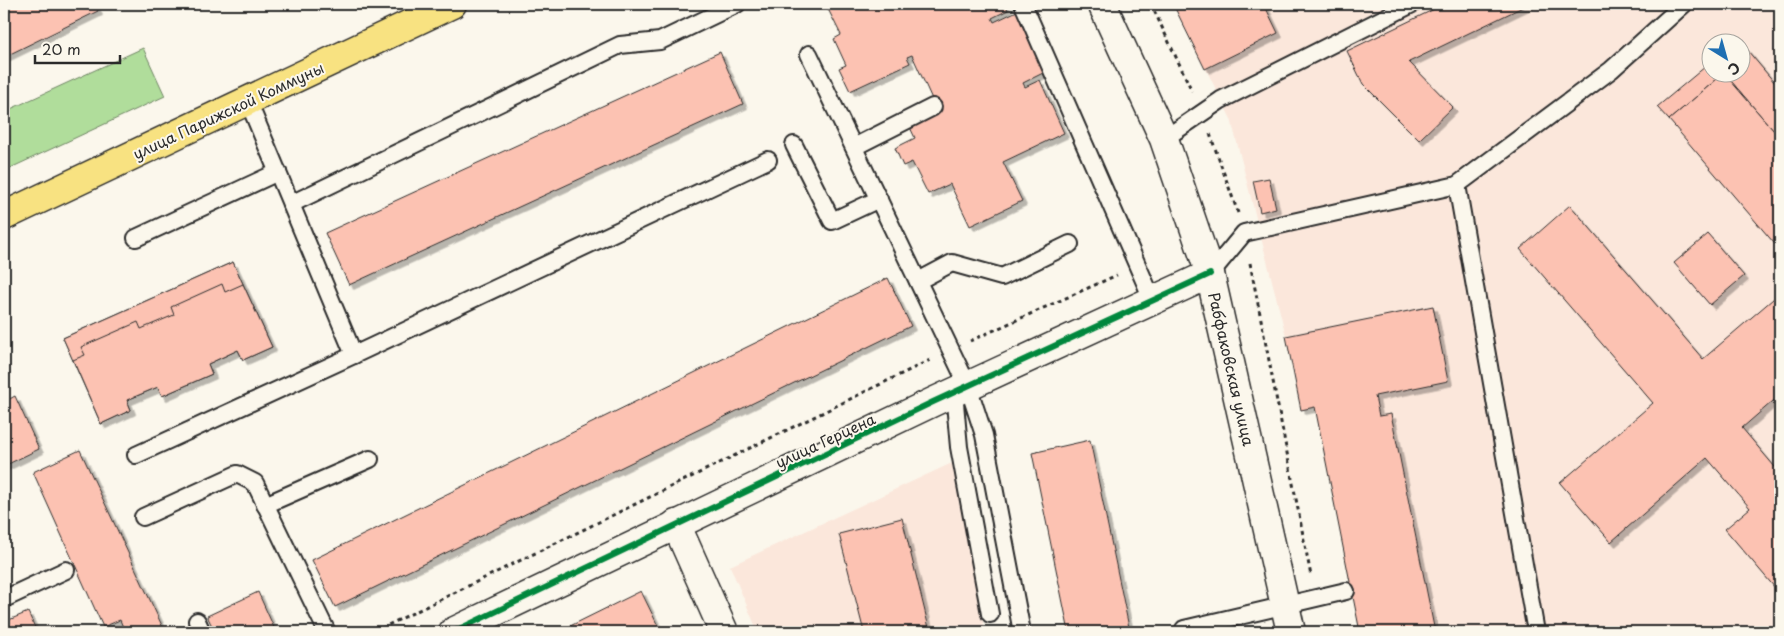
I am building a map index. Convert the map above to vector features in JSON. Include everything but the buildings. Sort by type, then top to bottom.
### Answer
[{"type":"main road","name":"улица Парижской Коммуны","points":[[4,216],[452,4]]},
{"type":"street","name":"Рабфаковская улица","points":[[1102,4],[1164,139],[1210,274],[1291,632]]},
{"type":"street","name":"улица Герцена","points":[[453,632],[961,389],[1210,274]]},
{"type":"street","points":[[676,524],[724,632]]},
{"type":"lane","points":[[291,204],[620,45],[660,41],[738,4]]},
{"type":"lane","points":[[1023,4],[1153,301]]},
{"type":"lane","points":[[1164,139],[1221,100],[1412,4]]},
{"type":"lane","points":[[1210,274],[1244,233],[1457,185],[1611,70],[1684,4]]},
{"type":"lane","points":[[809,54],[950,350],[961,389],[984,435],[1022,632]]},
{"type":"lane","points":[[248,102],[354,355]]},
{"type":"lane","points":[[854,147],[933,107]]},
{"type":"lane","points":[[794,145],[832,221],[879,199]]},
{"type":"lane","points":[[136,455],[354,355],[768,160]]},
{"type":"lane","points":[[136,238],[278,172]]},
{"type":"lane","points":[[1457,185],[1536,632]]},
{"type":"lane","points":[[918,281],[952,263],[1002,277],[1070,244]]},
{"type":"lane","points":[[961,389],[958,447],[990,614]]},
{"type":"lane","points":[[265,505],[370,459]]},
{"type":"lane","points":[[143,516],[237,474],[255,483],[327,632]]},
{"type":"lane","points":[[4,599],[66,570]]},
{"type":"lane","points":[[1184,629],[1346,591]]},
{"type":"path","points":[[1151,4],[1203,114],[1244,233],[1315,598]]},
{"type":"path","points":[[374,632],[950,350],[1138,266]]},
{"type":"shaded area","points":[[1173,4],[1780,4],[1780,632],[1360,632],[1315,408],[1301,410],[1286,336],[1231,119]]},
{"type":"shaded area","points":[[952,463],[985,632],[758,632],[730,566]]},
{"type":"green space","points":[[143,48],[165,96],[4,171],[4,112]]},
{"type":"cycle path","points":[[453,632],[933,402],[1210,274]]}]
